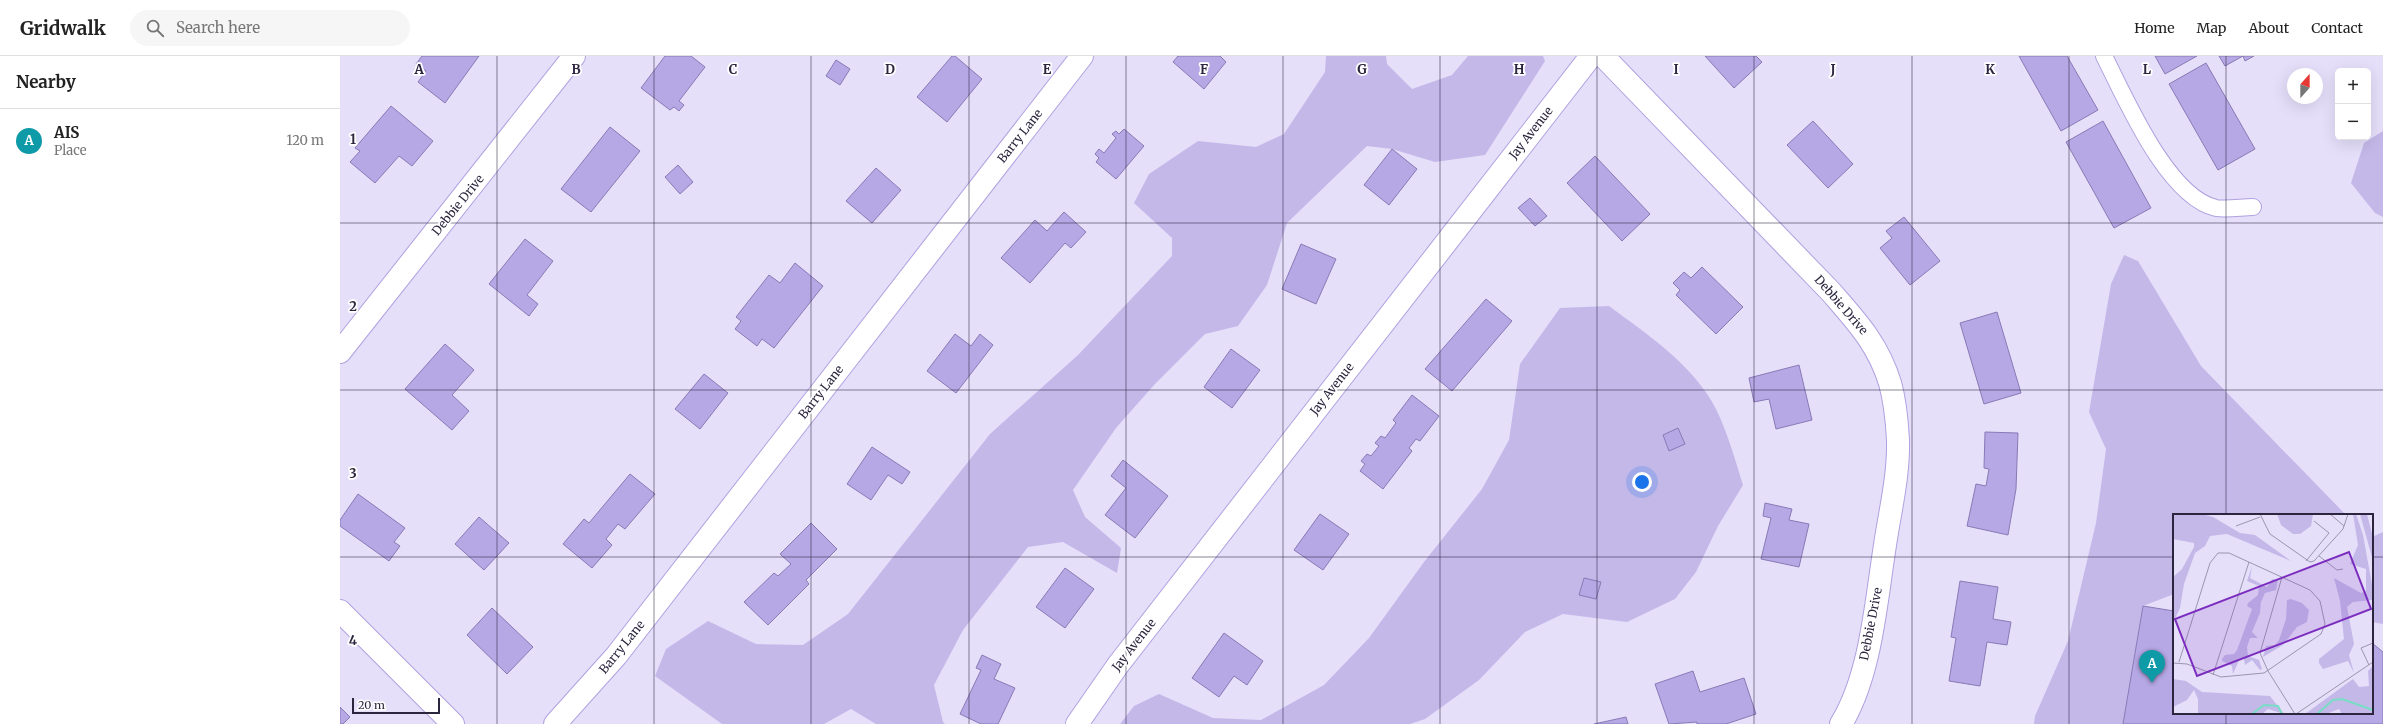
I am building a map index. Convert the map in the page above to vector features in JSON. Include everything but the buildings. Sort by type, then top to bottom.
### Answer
[{"type":"street","name":"Debbie Drive","points":[[340,352],[574,56]]},
{"type":"street","name":"Barry Lane","points":[[555,724],[620,650],[1082,56]]},
{"type":"street","name":"Jay Avenue","points":[[1077,724],[1123,659],[1591,56]]},
{"type":"street","name":"Debbie Drive","points":[[1603,56],[1831,292],[1867,333],[1880,356],[1890,384],[1898,440],[1896,470],[1868,647],[1856,693],[1841,724]]},
{"type":"street","points":[[340,611],[453,724]]},
{"type":"lane","points":[[2104,56],[2149,144],[2185,192],[2216,208],[2253,206]]},
{"type":"shaded area","points":[[1326,56],[1386,56],[1387,64],[1412,89],[1452,75],[1468,56],[1543,56],[1545,61],[1485,155],[1435,162],[1392,149],[1367,146],[1287,223],[1267,285],[1238,326],[1205,334],[1154,385],[1116,428],[1073,490],[1085,517],[1121,548],[1117,573],[1063,542],[1028,547],[963,630],[934,685],[943,722],[945,724],[876,724],[851,709],[824,724],[722,724],[655,676],[666,649],[708,621],[756,644],[803,645],[848,614],[990,434],[1078,355],[1172,256],[1172,238],[1134,203],[1149,174],[1198,141],[1256,147],[1284,134],[1325,72]]},
{"type":"shaded area","points":[[2383,131],[2383,217],[2375,213],[2351,183],[2364,143],[2371,140]]},
{"type":"shaded area","points":[[2124,255],[2138,261],[2201,366],[2345,514],[2173,514],[2173,594],[2143,606],[2123,724],[2034,724],[2035,716],[2068,641],[2096,523],[2106,449],[2089,412],[2111,284]]},
{"type":"shaded area","points":[[1609,306],[1673,355],[1705,391],[1723,424],[1743,485],[1718,526],[1696,572],[1675,599],[1627,622],[1563,614],[1525,632],[1479,680],[1425,719],[1410,724],[1120,724],[1134,706],[1159,694],[1213,718],[1261,720],[1324,685],[1369,638],[1424,562],[1482,489],[1509,440],[1520,364],[1560,308]]},
{"type":"shaded area","points":[[2383,532],[2383,624],[2373,622],[2373,537]]},
{"type":"place","name":"AIS","points":[[2152,683]]}]
